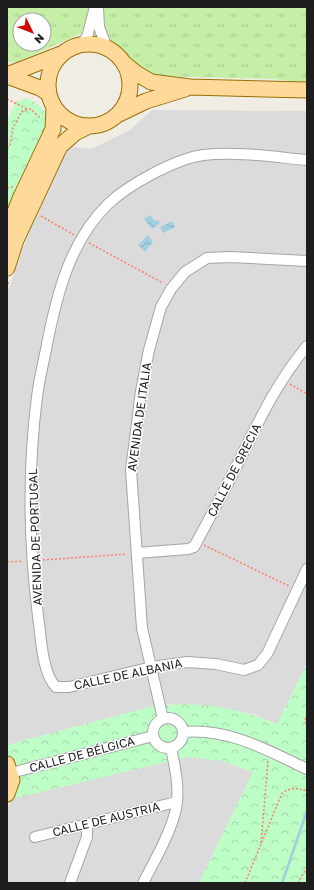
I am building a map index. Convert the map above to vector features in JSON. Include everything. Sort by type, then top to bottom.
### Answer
[{"type":"main road","points":[[7,76],[80,45],[94,44],[107,48],[117,54],[124,63],[136,73],[151,82],[190,87],[307,90]]},
{"type":"main road","points":[[7,232],[20,199],[53,129],[52,100],[48,79],[53,66],[61,54]]},
{"type":"main road","points":[[119,114],[127,102],[130,89],[130,76],[124,63]]},
{"type":"main road","points":[[7,76],[40,88],[52,100],[63,117],[76,124],[89,126]]},
{"type":"main road","points":[[7,268],[16,240],[60,146],[74,133],[89,126],[105,123],[119,114],[146,101],[190,87]]},
{"type":"main road","points":[[7,794],[10,788],[9,768]]},
{"type":"street","points":[[80,45],[87,37],[94,7]]},
{"type":"street","points":[[98,7],[99,28],[107,48]]},
{"type":"street","name":"AVENIDA DE PORTUGAL","points":[[56,688],[50,681],[42,644],[35,589],[31,482],[37,397],[53,315],[66,272],[80,239],[108,204],[159,170],[202,155],[255,156],[307,160]]},
{"type":"street","name":"AVENIDA DE ITALIA","points":[[162,719],[152,667],[142,628],[131,470],[141,391],[149,350],[161,306],[171,288],[185,272],[207,258],[230,257],[307,261]]},
{"type":"street","name":"CALLE DE GRECIA","points":[[197,541],[232,475],[269,399],[307,346]]},
{"type":"street","points":[[137,553],[188,549],[194,547],[197,541]]},
{"type":"street","name":"CALLE DE ALBANIA","points":[[56,688],[69,687],[152,667],[187,662],[216,664],[244,670],[258,665],[267,654],[307,569]]},
{"type":"street","points":[[169,718],[176,720],[181,726],[183,732],[182,739],[178,744],[171,748],[161,746],[155,741],[153,736],[155,724],[162,719],[169,718]]},
{"type":"street","points":[[183,732],[198,731],[229,735],[269,751],[307,769]]},
{"type":"street","name":"CALLE DE BÉLGICA","points":[[9,768],[153,736]]},
{"type":"street","points":[[144,883],[163,844],[176,809],[177,779],[171,748]]},
{"type":"street","name":"CALLE DE AUSTRIA","points":[[35,837],[176,802]]},
{"type":"street","points":[[70,883],[87,837],[87,824]]},
{"type":"path","points":[[7,99],[28,110],[30,109],[43,120]]},
{"type":"path","points":[[7,148],[10,146],[13,128],[22,111],[28,110]]},
{"type":"path","points":[[88,242],[162,284],[167,278]]},
{"type":"path","points":[[282,379],[307,394]]},
{"type":"path","points":[[197,541],[297,590]]},
{"type":"path","points":[[7,562],[137,553]]},
{"type":"path","points":[[307,714],[305,720],[307,726]]},
{"type":"path","points":[[261,846],[269,751]]},
{"type":"path","points":[[245,883],[282,793],[290,788],[296,788],[307,792]]},
{"type":"path","points":[[298,883],[307,867]]},
{"type":"shaded area","points":[[152,110],[307,111],[307,664],[277,724],[253,714],[169,704],[150,707],[7,745],[7,294],[37,209],[68,146],[91,149],[130,130]]},
{"type":"shaded area","points":[[187,757],[223,761],[253,772],[199,883],[7,883],[7,807],[11,802],[7,780],[7,764],[16,797]]},
{"type":"green space","points":[[7,7],[307,7],[307,83],[274,79],[153,76],[87,31],[52,46],[52,12],[12,12],[12,52],[40,52],[17,62],[7,62]]},
{"type":"green space","points":[[26,98],[38,105],[43,110],[46,116],[46,124],[35,153],[16,188],[7,212],[7,121],[16,102]]},
{"type":"green space","points":[[307,664],[307,883],[199,883],[253,772],[223,761],[187,757],[16,798],[7,764],[7,745],[150,707],[167,705],[183,704],[215,706],[245,713],[277,724]]},
{"type":"water","points":[[150,215],[155,221],[158,220],[160,223],[152,229],[144,219]]},
{"type":"water","points":[[172,221],[175,227],[163,233],[160,227]]},
{"type":"water","points":[[148,235],[153,242],[145,252],[138,245]]},
{"type":"waterway","points":[[282,883],[307,811]]}]
